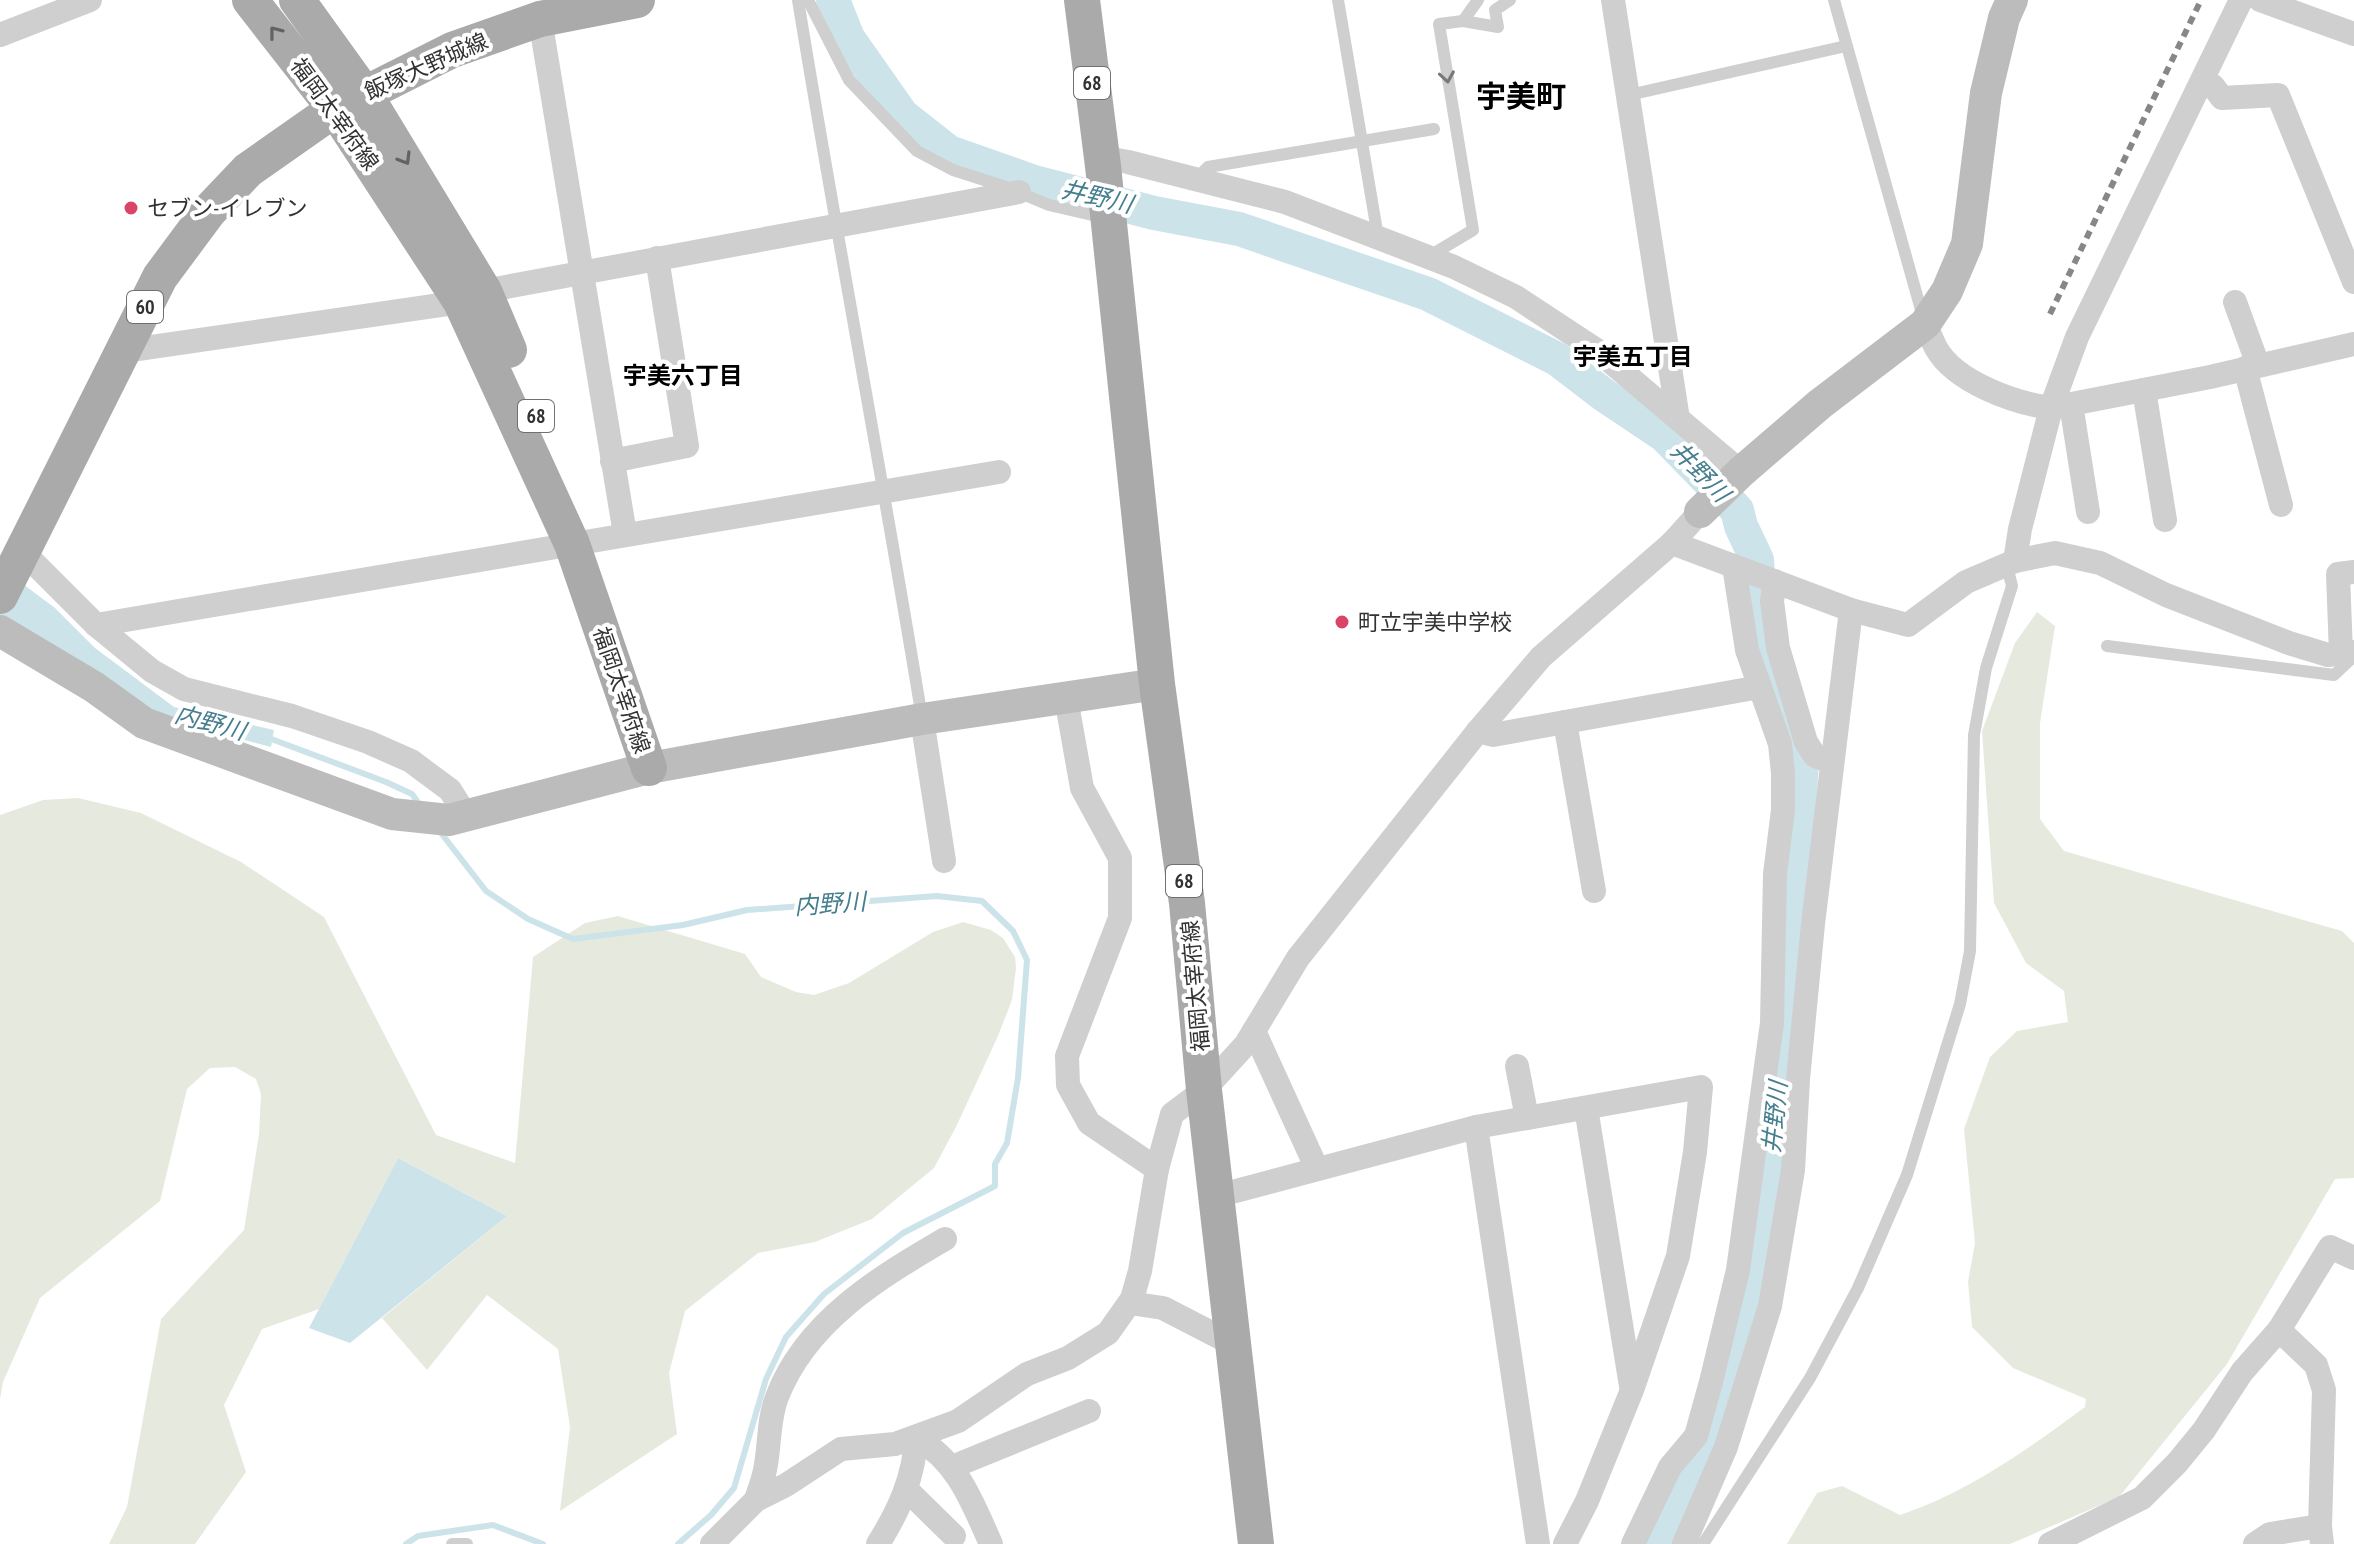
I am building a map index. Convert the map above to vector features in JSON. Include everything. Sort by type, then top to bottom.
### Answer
[{"type":"main road","name":"福岡太宰府線","points":[[250,0],[350,101]]},
{"type":"main road","name":"飯塚大野城線","points":[[0,596],[160,277],[209,211],[248,170],[350,101],[452,50],[539,14],[637,0]]},
{"type":"main road","name":"福岡太宰府線","points":[[1082,0],[1157,684],[1187,903],[1204,1090],[1256,1544]]},
{"type":"main road","name":"福岡太宰府線","points":[[303,3],[350,101],[473,296],[580,543],[649,768]]},
{"type":"street","points":[[0,35],[90,0]]},
{"type":"street","points":[[1613,0],[1678,419]]},
{"type":"street","points":[[712,1544],[756,1500],[786,1485],[841,1449],[895,1444],[958,1421],[1027,1374],[1068,1358],[1108,1333],[1130,1303],[1140,1271],[1157,1169],[1172,1114],[1204,1090],[1246,1044],[1298,958],[1478,731],[1541,657],[1672,543],[1741,472],[1820,404],[1925,324],[1947,291],[1967,244],[1986,93],[2004,18],[2012,0]]},
{"type":"street","points":[[2011,564],[2061,406],[2077,337],[2241,0]]},
{"type":"street","points":[[2260,0],[2354,34]]},
{"type":"street","points":[[539,14],[625,534]]},
{"type":"street","points":[[2203,81],[2213,86],[2222,98],[2278,95],[2354,280]]},
{"type":"street","points":[[1102,162],[1196,179],[1285,202],[1428,257],[1516,297],[1598,351],[1741,472]]},
{"type":"street","points":[[124,351],[473,296],[581,272],[1019,192]]},
{"type":"street","points":[[612,461],[687,446],[657,258]]},
{"type":"street","points":[[2235,302],[2281,505]]},
{"type":"street","points":[[1925,324],[1937,351],[1968,380],[2028,405],[2061,406],[2354,344]]},
{"type":"street","points":[[2144,390],[2165,520]]},
{"type":"street","points":[[2061,406],[2088,512]]},
{"type":"street","points":[[96,625],[999,472]]},
{"type":"street","points":[[1672,543],[1851,610],[1908,625],[1966,582],[2011,564],[2055,553],[2100,563],[2166,595],[2328,655],[2350,654],[2338,574],[2354,572]]},
{"type":"street","points":[[22,553],[96,625],[152,671],[184,689],[292,716],[368,742],[411,761],[450,790],[458,818]]},
{"type":"street","points":[[1633,1544],[1670,1467],[1696,1436],[1711,1382],[1738,1270],[1772,1023],[1775,874],[1783,810],[1783,773],[1780,744],[1747,650],[1734,566]]},
{"type":"street","points":[[1775,581],[1772,601],[1778,648],[1806,742],[1815,756],[1832,762]]},
{"type":"street","points":[[1684,1544],[1726,1447],[1770,1306],[1793,1170],[1798,1079],[1851,610]]},
{"type":"street","points":[[0,631],[94,687],[144,723],[392,814],[458,818],[649,768],[922,719],[1157,684]]},
{"type":"street","points":[[1478,731],[1493,735],[1754,688]]},
{"type":"street","points":[[1066,698],[1082,788],[1120,858],[1120,918],[1067,1056],[1068,1085],[1089,1123],[1157,1169]]},
{"type":"street","points":[[922,719],[944,861]]},
{"type":"street","points":[[1565,722],[1594,891]]},
{"type":"street","points":[[1254,1031],[1317,1169]]},
{"type":"street","points":[[1517,1066],[1527,1118]]},
{"type":"street","points":[[1217,1196],[1476,1127],[1701,1087],[1695,1152],[1678,1256],[1632,1390],[1587,1501],[1565,1544]]},
{"type":"street","points":[[1586,1108],[1632,1390]]},
{"type":"street","points":[[1476,1127],[1538,1544]]},
{"type":"street","points":[[756,1500],[765,1469],[768,1433],[777,1398],[790,1370],[811,1342],[854,1296],[945,1239]]},
{"type":"street","points":[[2050,1544],[2142,1498],[2204,1430],[2242,1372],[2279,1330],[2330,1247],[2354,1258]]},
{"type":"street","points":[[1130,1303],[1163,1308],[1223,1339],[1233,1339]]},
{"type":"street","points":[[2255,1544],[2270,1534],[2321,1535],[2324,1390],[2316,1365],[2279,1330]]},
{"type":"street","points":[[952,1467],[1089,1411]]},
{"type":"street","points":[[916,1438],[931,1446],[961,1479],[991,1544]]},
{"type":"street","points":[[878,1544],[900,1509],[915,1463],[916,1438]]},
{"type":"street","points":[[906,1489],[954,1536]]},
{"type":"lane","points":[[798,0],[922,719]]},
{"type":"lane","points":[[808,0],[849,80],[917,151],[953,170],[1049,205],[1107,218]]},
{"type":"lane","points":[[1338,0],[1378,239]]},
{"type":"lane","points":[[1463,21],[1478,0]]},
{"type":"lane","points":[[1428,257],[1473,230],[1439,24],[1463,21],[1498,27],[1495,10],[1510,0]]},
{"type":"lane","points":[[1834,0],[1925,324]]},
{"type":"lane","points":[[1629,95],[1846,46]]},
{"type":"lane","points":[[1196,179],[1208,167],[1434,129]]},
{"type":"lane","points":[[1703,1544],[1810,1378],[1858,1288],[1907,1175],[1960,1004],[1970,951],[1974,735],[1986,668],[2012,586],[2011,564]]},
{"type":"lane","points":[[2107,646],[2334,675],[2350,654]]},
{"type":"lane","points":[[452,1544],[467,1544]]},
{"type":"shaded area","points":[[2037,612],[2055,626],[2040,723],[2040,819],[2064,851],[2342,931],[2354,943],[2354,1178],[2335,1179],[2227,1364],[2119,1497],[2010,1544],[1787,1544],[1817,1493],[1842,1486],[1900,1515],[1973,1482],[2085,1407],[2086,1399],[2013,1368],[1972,1327],[1968,1282],[1975,1243],[1964,1129],[1990,1057],[2017,1031],[2068,1022],[2064,991],[2026,963],[1994,903],[1982,731],[2015,643]]},
{"type":"shaded area","points":[[78,798],[141,813],[241,862],[324,917],[436,1135],[515,1163],[533,957],[585,923],[618,916],[745,954],[761,977],[796,992],[814,995],[849,983],[933,932],[963,922],[991,930],[1003,938],[1015,957],[1012,1000],[956,1127],[934,1168],[872,1219],[815,1242],[758,1253],[685,1311],[669,1373],[677,1434],[560,1511],[570,1427],[558,1349],[487,1295],[427,1370],[382,1318],[507,1216],[398,1158],[319,1309],[262,1329],[224,1405],[246,1472],[195,1544],[109,1544],[127,1507],[161,1319],[244,1230],[259,1134],[261,1094],[256,1079],[235,1067],[210,1068],[187,1089],[160,1201],[40,1298],[3,1382],[0,1399],[0,815],[43,800]]},
{"type":"water","points":[[0,567],[55,608],[95,648],[174,707],[274,730],[271,747],[160,717],[0,616]]},
{"type":"water","points":[[398,1158],[507,1216],[350,1343],[309,1328]]},
{"type":"waterway","name":"井野川","points":[[833,0],[848,38],[902,115],[949,152],[1034,182],[1154,213],[1239,229],[1428,294],[1557,359],[1665,436],[1737,510],[1757,560],[1760,606],[1774,680],[1802,761],[1784,988],[1785,1030],[1756,1293],[1709,1438],[1659,1544]]},
{"type":"waterway","name":"内野川","points":[[266,737],[386,782],[412,794],[419,804]]},
{"type":"waterway","name":"内野川","points":[[438,829],[486,891],[528,919],[573,939],[683,925],[747,910],[937,896],[982,901],[1013,931],[1027,960],[1018,1078],[1007,1143],[995,1164],[995,1186],[903,1233],[824,1294],[786,1337],[766,1379],[734,1488],[711,1515],[678,1544]]},
{"type":"waterway","name":"内野川","points":[[406,1544],[418,1536],[493,1525],[543,1544]]},
{"type":"railway","points":[[2050,314],[2201,0]]},
{"type":"place","name":"セブン-イレブン","points":[[131,208]]},
{"type":"place","name":"町立宇美中学校","points":[[1342,622]]},
{"type":"district","name":"宇美町","points":[[1521,97]]},
{"type":"district","name":"宇美五丁目","points":[[1633,357]]},
{"type":"district","name":"宇美六丁目","points":[[683,376]]}]
